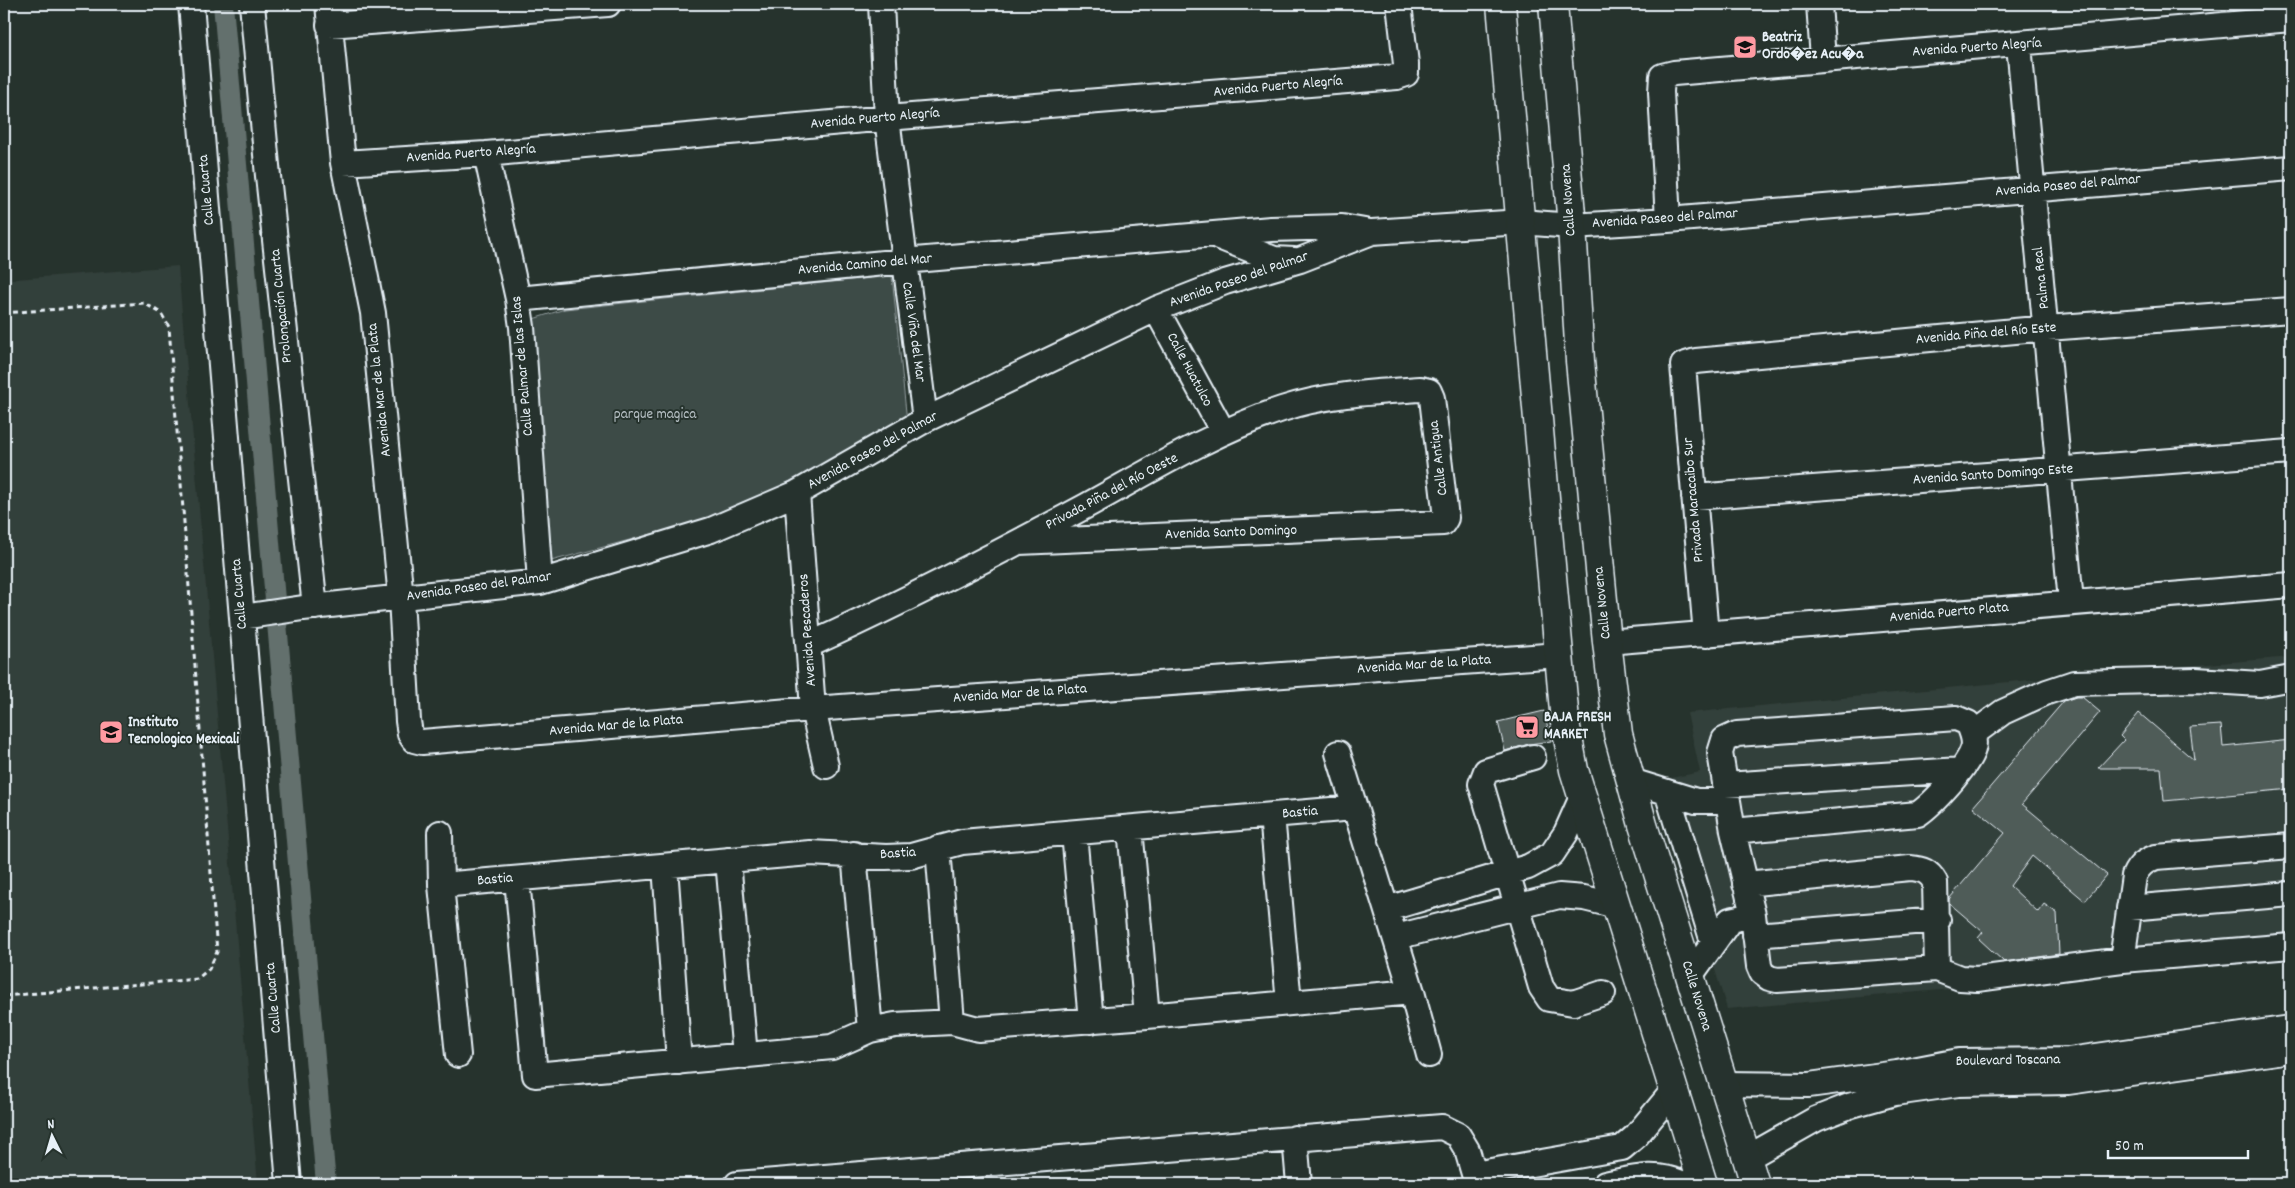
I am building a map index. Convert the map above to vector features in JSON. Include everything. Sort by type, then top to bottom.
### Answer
[{"type":"main road","points":[[1502,4],[1565,722],[1574,770],[1582,797],[1703,1184]]},
{"type":"main road","name":"Calle Novena","points":[[1553,4],[1572,226],[1580,361],[1607,642],[1618,734],[1690,976],[1755,1184]]},
{"type":"street","name":"Calle Cuarta","points":[[191,4],[252,616],[289,1184]]},
{"type":"street","name":"Prolongación Cuarta","points":[[252,4],[309,608]]},
{"type":"street","points":[[329,15],[608,4]]},
{"type":"street","name":"Calle Viña del Mar","points":[[881,4],[886,118],[925,420]]},
{"type":"street","name":"Avenida Puerto Alegría","points":[[343,163],[486,154],[886,118],[1398,78],[1406,74],[1399,4]]},
{"type":"street","points":[[1819,4],[1823,59]]},
{"type":"street","name":"Avenida Mar de la Plata","points":[[329,15],[343,163],[373,313],[401,598],[408,721],[410,734],[414,740],[422,742],[814,709],[1559,655]]},
{"type":"street","name":"Avenida Puerto Alegría","points":[[1668,220],[1661,92],[1662,76],[1674,73],[1823,59],[2019,45],[2291,19]]},
{"type":"street","name":"Palma Real","points":[[2019,45],[2047,328],[2071,602]]},
{"type":"street","name":"Calle Palmar de las Islas","points":[[486,154],[518,299],[522,327],[540,582]]},
{"type":"street","name":"Avenida Paseo del Palmar","points":[[252,616],[540,582],[711,530],[797,493],[925,420],[1156,308],[1225,282],[1300,260],[1372,232],[1521,222],[1572,226],[1668,220],[2291,168]]},
{"type":"street","name":"Avenida Camino del Mar","points":[[518,299],[1271,229],[1342,227],[1372,232]]},
{"type":"street","points":[[1213,235],[1228,244],[1235,257],[1234,270],[1225,282]]},
{"type":"street","name":"Avenida Camino del Mar","points":[[1213,235],[1274,259],[1300,260]]},
{"type":"street","name":"Calle Huatulco","points":[[1156,308],[1223,432]]},
{"type":"street","name":"Avenida Piña del Río Este","points":[[1683,365],[1696,361],[2047,328],[2291,310]]},
{"type":"street","name":"Privada Maracaibo Sur","points":[[1683,365],[1706,635]]},
{"type":"street","name":"Privada Piña del Río Oeste","points":[[809,645],[883,612],[1019,542],[1223,432],[1283,408],[1344,394],[1420,389],[1429,391]]},
{"type":"street","name":"Calle Antigua","points":[[1429,391],[1432,398],[1446,518],[1443,524]]},
{"type":"street","name":"Avenida Santo Domingo Este","points":[[1694,497],[2291,452]]},
{"type":"street","name":"Avenida Pescaderos","points":[[797,493],[814,709],[826,766]]},
{"type":"street","name":"Avenida Santo Domingo","points":[[1019,542],[1443,524]]},
{"type":"street","name":"Avenida Puerto Plata","points":[[1607,642],[2291,585]]},
{"type":"street","points":[[1973,734],[2003,712],[2047,692],[2074,683],[2196,680],[2260,684],[2291,678]]},
{"type":"street","points":[[1733,831],[1918,814],[1929,806],[1960,770],[1973,749],[1973,734],[1968,723],[1956,718],[1737,734],[1724,740],[1720,753],[1726,793],[1733,831],[1754,925],[1759,966],[1762,973],[1769,978],[1777,980],[1937,969],[1960,978],[1977,979],[2122,960],[2291,946]]},
{"type":"street","points":[[1338,753],[1396,937],[1429,1055]]},
{"type":"street","points":[[1534,757],[1486,771],[1482,784],[1516,906],[1541,987],[1549,999],[1573,1003],[1603,993]]},
{"type":"street","points":[[1631,781],[1696,801],[1726,793],[1960,770]]},
{"type":"street","points":[[1667,792],[1713,942]]},
{"type":"street","points":[[1387,909],[1508,874],[1528,867],[1552,854],[1566,833],[1582,797]]},
{"type":"street","name":"Bastia","points":[[441,885],[810,853],[886,857],[910,856],[962,842],[1354,808]]},
{"type":"street","points":[[1272,815],[1288,1003]]},
{"type":"street","points":[[1130,828],[1147,1016]]},
{"type":"street","points":[[440,833],[441,885],[458,1055]]},
{"type":"street","points":[[1074,833],[1091,1020]]},
{"type":"street","points":[[2122,960],[2134,876],[2138,867],[2156,857],[2291,846]]},
{"type":"street","points":[[938,848],[952,1022]]},
{"type":"street","points":[[854,854],[870,1030]]},
{"type":"street","points":[[728,860],[745,1056]]},
{"type":"street","points":[[665,866],[679,1062]]},
{"type":"street","points":[[1745,884],[1910,868],[1921,869],[1930,873],[1935,882],[1938,920],[1937,969]]},
{"type":"street","points":[[517,879],[535,1075],[832,1047],[870,1030],[895,1025],[952,1022],[978,1029],[1412,992]]},
{"type":"street","points":[[2130,908],[2291,894]]},
{"type":"street","points":[[1396,937],[1559,896],[1584,898],[1617,906]]},
{"type":"street","points":[[1690,976],[1730,920],[1754,925],[1938,920]]},
{"type":"street","name":"Boulevard Toscana","points":[[1724,1084],[1809,1085],[1846,1081],[1959,1061],[2069,1071],[2291,1028]]},
{"type":"street","name":"Boulevard Toscana","points":[[1747,1158],[1816,1119],[1852,1105],[1896,1093],[2069,1071],[2291,1050]]},
{"type":"street","points":[[1846,1081],[1852,1105]]},
{"type":"street","points":[[737,1184],[1442,1127],[1458,1135],[1467,1150],[1476,1179],[1622,1148],[1636,1136],[1674,1090]]},
{"type":"street","points":[[1295,1138],[1299,1184]]},
{"type":"street","points":[[1591,1155],[1598,1184]]},
{"type":"street","points":[[1605,1184],[1644,1176],[1666,1177],[1684,1184]]},
{"type":"path","points":[[4,313],[144,303],[160,313],[169,327],[217,952],[209,969],[197,979],[4,996]]},
{"type":"shaded area","name":"Instituto Tecnologico Mexicali","points":[[178,266],[258,1184],[4,1184],[4,280]]},
{"type":"shaded area","points":[[2291,657],[2291,959],[1727,1009],[1657,781],[1700,772],[1687,713],[2112,672]]},
{"type":"green space","name":"parque magica","points":[[892,276],[907,422],[723,515],[551,561],[533,319],[565,309]]},
{"type":"building","points":[[2082,697],[2100,712],[2022,804],[2107,875],[2085,901],[2032,856],[2010,886],[2038,912],[2044,904],[2057,913],[2059,954],[2004,962],[1978,938],[1983,932],[1949,903],[1949,899],[2005,833],[1973,807],[2064,701]]},
{"type":"building","name":"BAJA FRESH MARKET","points":[[1544,711],[1551,741],[1529,744],[1505,751],[1498,722]]},
{"type":"building","points":[[2139,713],[2194,760],[2190,727],[2221,725],[2223,747],[2291,740],[2291,789],[2164,801],[2161,768],[2098,768],[2124,740],[2120,736]]},
{"type":"waterway","points":[[223,4],[326,1184]]},
{"type":"place","name":"Beatriz Ordo�ez Acu�a","points":[[1745,47]]},
{"type":"place","name":"BAJA FRESH MARKET","points":[[1527,727]]},
{"type":"place","name":"Instituto Tecnologico Mexicali","points":[[111,732]]}]
